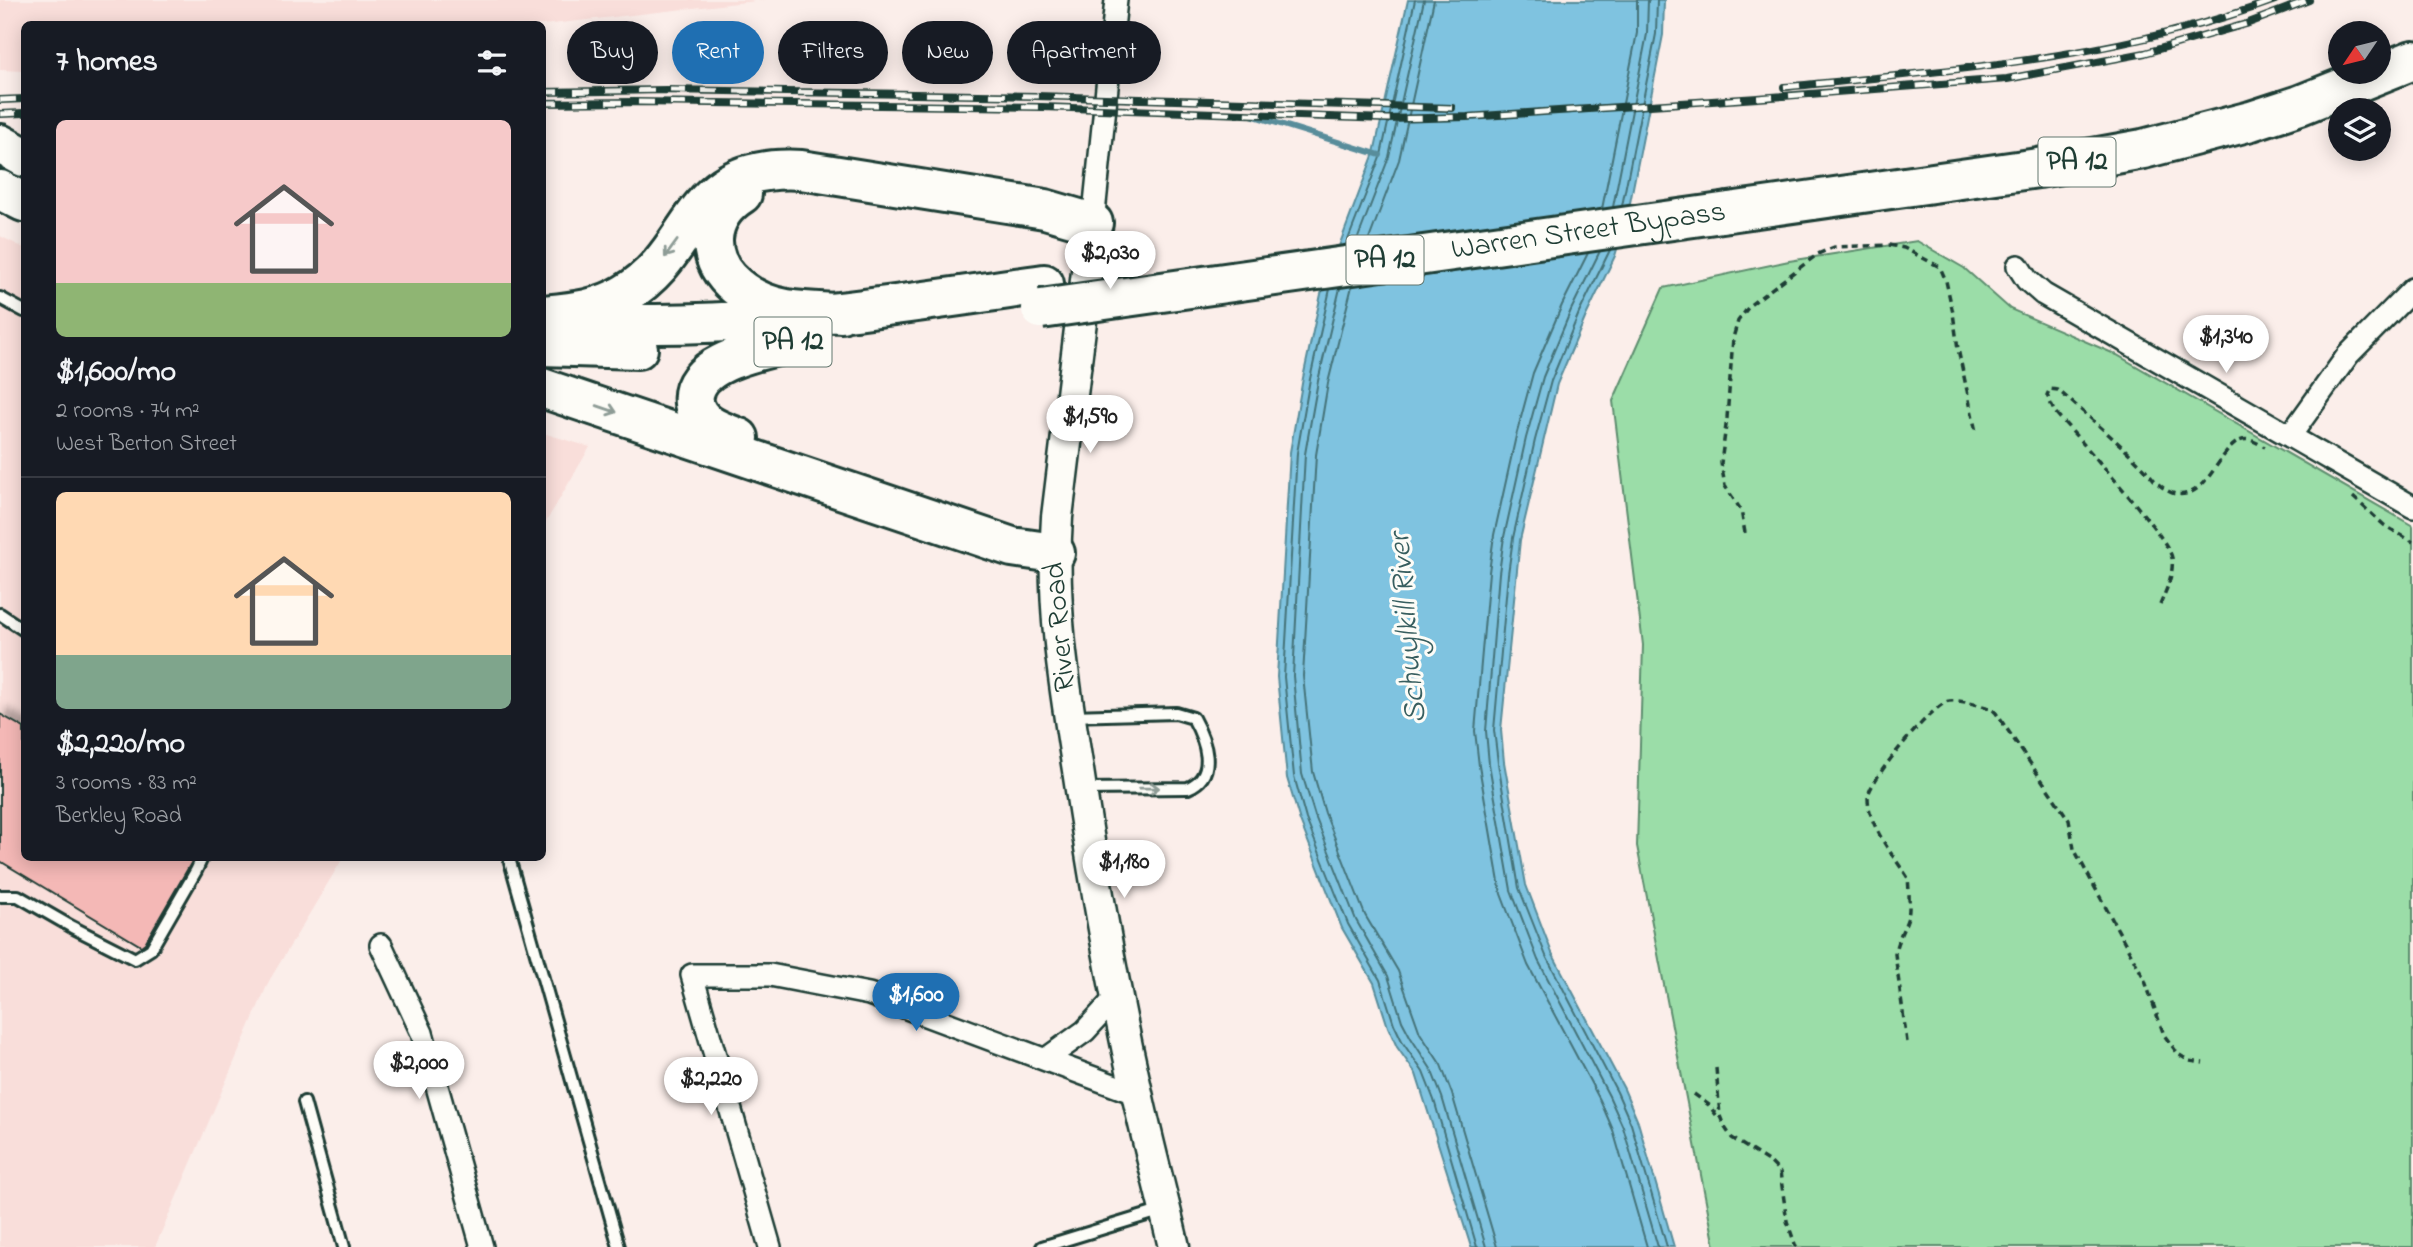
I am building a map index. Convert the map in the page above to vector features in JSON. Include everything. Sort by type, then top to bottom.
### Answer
[{"type":"highway","points":[[2391,44],[2413,35]]},
{"type":"highway","name":"Warren Street Bypass","points":[[1731,200],[2038,168],[2143,149],[2251,121],[2300,105],[2413,60]]},
{"type":"highway","name":"Warren Street Bypass","points":[[546,346],[686,349],[793,342],[1042,297],[1731,200],[2125,129],[2244,99],[2328,69]]},
{"type":"highway","points":[[0,144],[21,155]]},
{"type":"highway","points":[[546,315],[595,308],[627,294],[653,271],[710,197],[734,180],[766,170],[801,170],[1045,208],[1093,223]]},
{"type":"highway","points":[[841,313],[789,310],[774,306],[759,301],[733,284],[723,273],[714,249],[715,226],[728,205],[754,189],[783,184],[1043,223],[1093,223]]},
{"type":"highway","points":[[0,190],[21,200]]},
{"type":"highway","name":"Warren Street Bypass","points":[[546,316],[630,324],[685,325],[1042,297]]},
{"type":"highway","points":[[793,342],[725,362],[705,374],[694,392],[694,401],[707,424],[723,432],[1017,532],[1055,553]]},
{"type":"highway","points":[[546,388],[1012,547],[1055,553]]},
{"type":"street","name":"River Road","points":[[1116,0],[1055,553],[1056,621],[1091,859],[1137,1094],[1174,1247]]},
{"type":"street","points":[[2018,266],[2027,280],[2043,294],[2412,505]]},
{"type":"street","points":[[2290,436],[2348,355],[2413,289]]},
{"type":"street","points":[[381,946],[422,1033],[482,1247]]},
{"type":"street","points":[[770,1247],[692,975],[771,975],[869,994],[1137,1094]]},
{"type":"street","points":[[1046,1059],[1085,1031],[1118,996]]},
{"type":"lane","points":[[0,298],[21,309]]},
{"type":"lane","points":[[0,614],[21,628]]},
{"type":"lane","points":[[1069,716],[1176,713],[1194,718],[1206,746],[1208,762],[1204,773],[1196,784],[1188,788],[1080,789]]},
{"type":"lane","points":[[0,896],[18,896],[135,959],[151,950],[201,861]]},
{"type":"lane","points":[[510,861],[619,1247]]},
{"type":"lane","points":[[304,1102],[344,1247]]},
{"type":"lane","points":[[1042,1247],[1166,1209]]},
{"type":"path","points":[[1745,533],[1741,510],[1725,486],[1721,463],[1732,338],[1738,321],[1750,305],[1818,254],[1834,247],[1904,248],[1940,267],[1953,313],[1976,432]]},
{"type":"path","points":[[2160,605],[2170,579],[2170,552],[2147,519],[2054,411],[2047,395],[2050,389],[2058,390],[2158,484],[2175,494],[2193,493],[2205,482],[2213,467],[2229,449],[2244,440],[2248,439],[2273,450]]},
{"type":"path","points":[[2348,492],[2384,525],[2413,542]]},
{"type":"path","points":[[1907,1042],[1895,954],[1896,945],[1910,913],[1907,894],[1909,884],[1908,878],[1880,836],[1867,795],[1870,786],[1891,757],[1940,705],[1953,701],[1991,708],[1996,713],[2069,820],[2074,849],[2144,978],[2164,1035],[2178,1055],[2189,1061],[2203,1063]]},
{"type":"path","points":[[1716,1068],[1720,1116],[1724,1126]]},
{"type":"path","points":[[1694,1094],[1709,1105],[1732,1138],[1771,1163],[1780,1172],[1787,1221],[1796,1247]]},
{"type":"shaded area","points":[[0,0],[764,0],[546,25],[546,21],[21,21],[21,71],[0,70]]},
{"type":"shaded area","points":[[0,236],[21,246],[21,861],[341,861],[269,981],[155,1247],[0,1247]]},
{"type":"shaded area","points":[[546,434],[590,447],[546,522]]},
{"type":"green space","points":[[1917,241],[1964,268],[2010,309],[2117,355],[2413,526],[2413,1247],[1715,1247],[1637,846],[1643,645],[1613,401],[1663,288],[1789,261]]},
{"type":"water","name":"Schuylkill River","points":[[1408,0],[1664,0],[1663,35],[1628,213],[1615,256],[1557,384],[1520,540],[1501,730],[1504,762],[1526,885],[1552,953],[1624,1089],[1638,1122],[1674,1247],[1471,1247],[1416,1074],[1397,1047],[1374,983],[1342,928],[1300,821],[1287,778],[1277,677],[1290,452],[1321,294],[1374,153]]},
{"type":"building","points":[[0,714],[21,726],[21,861],[192,861],[141,946],[0,861]]},
{"type":"waterway","points":[[1251,115],[1380,155]]},
{"type":"railway","points":[[1784,87],[1971,68],[2094,49],[2215,20],[2275,0]]},
{"type":"railway","points":[[546,103],[1042,107],[1388,119],[1467,117],[2007,79],[2145,53],[2246,24],[2309,0]]},
{"type":"railway","points":[[546,92],[666,90],[1036,96],[1452,108]]},
{"type":"railway","points":[[0,100],[21,99]]},
{"type":"railway","points":[[0,114],[21,113]]}]
